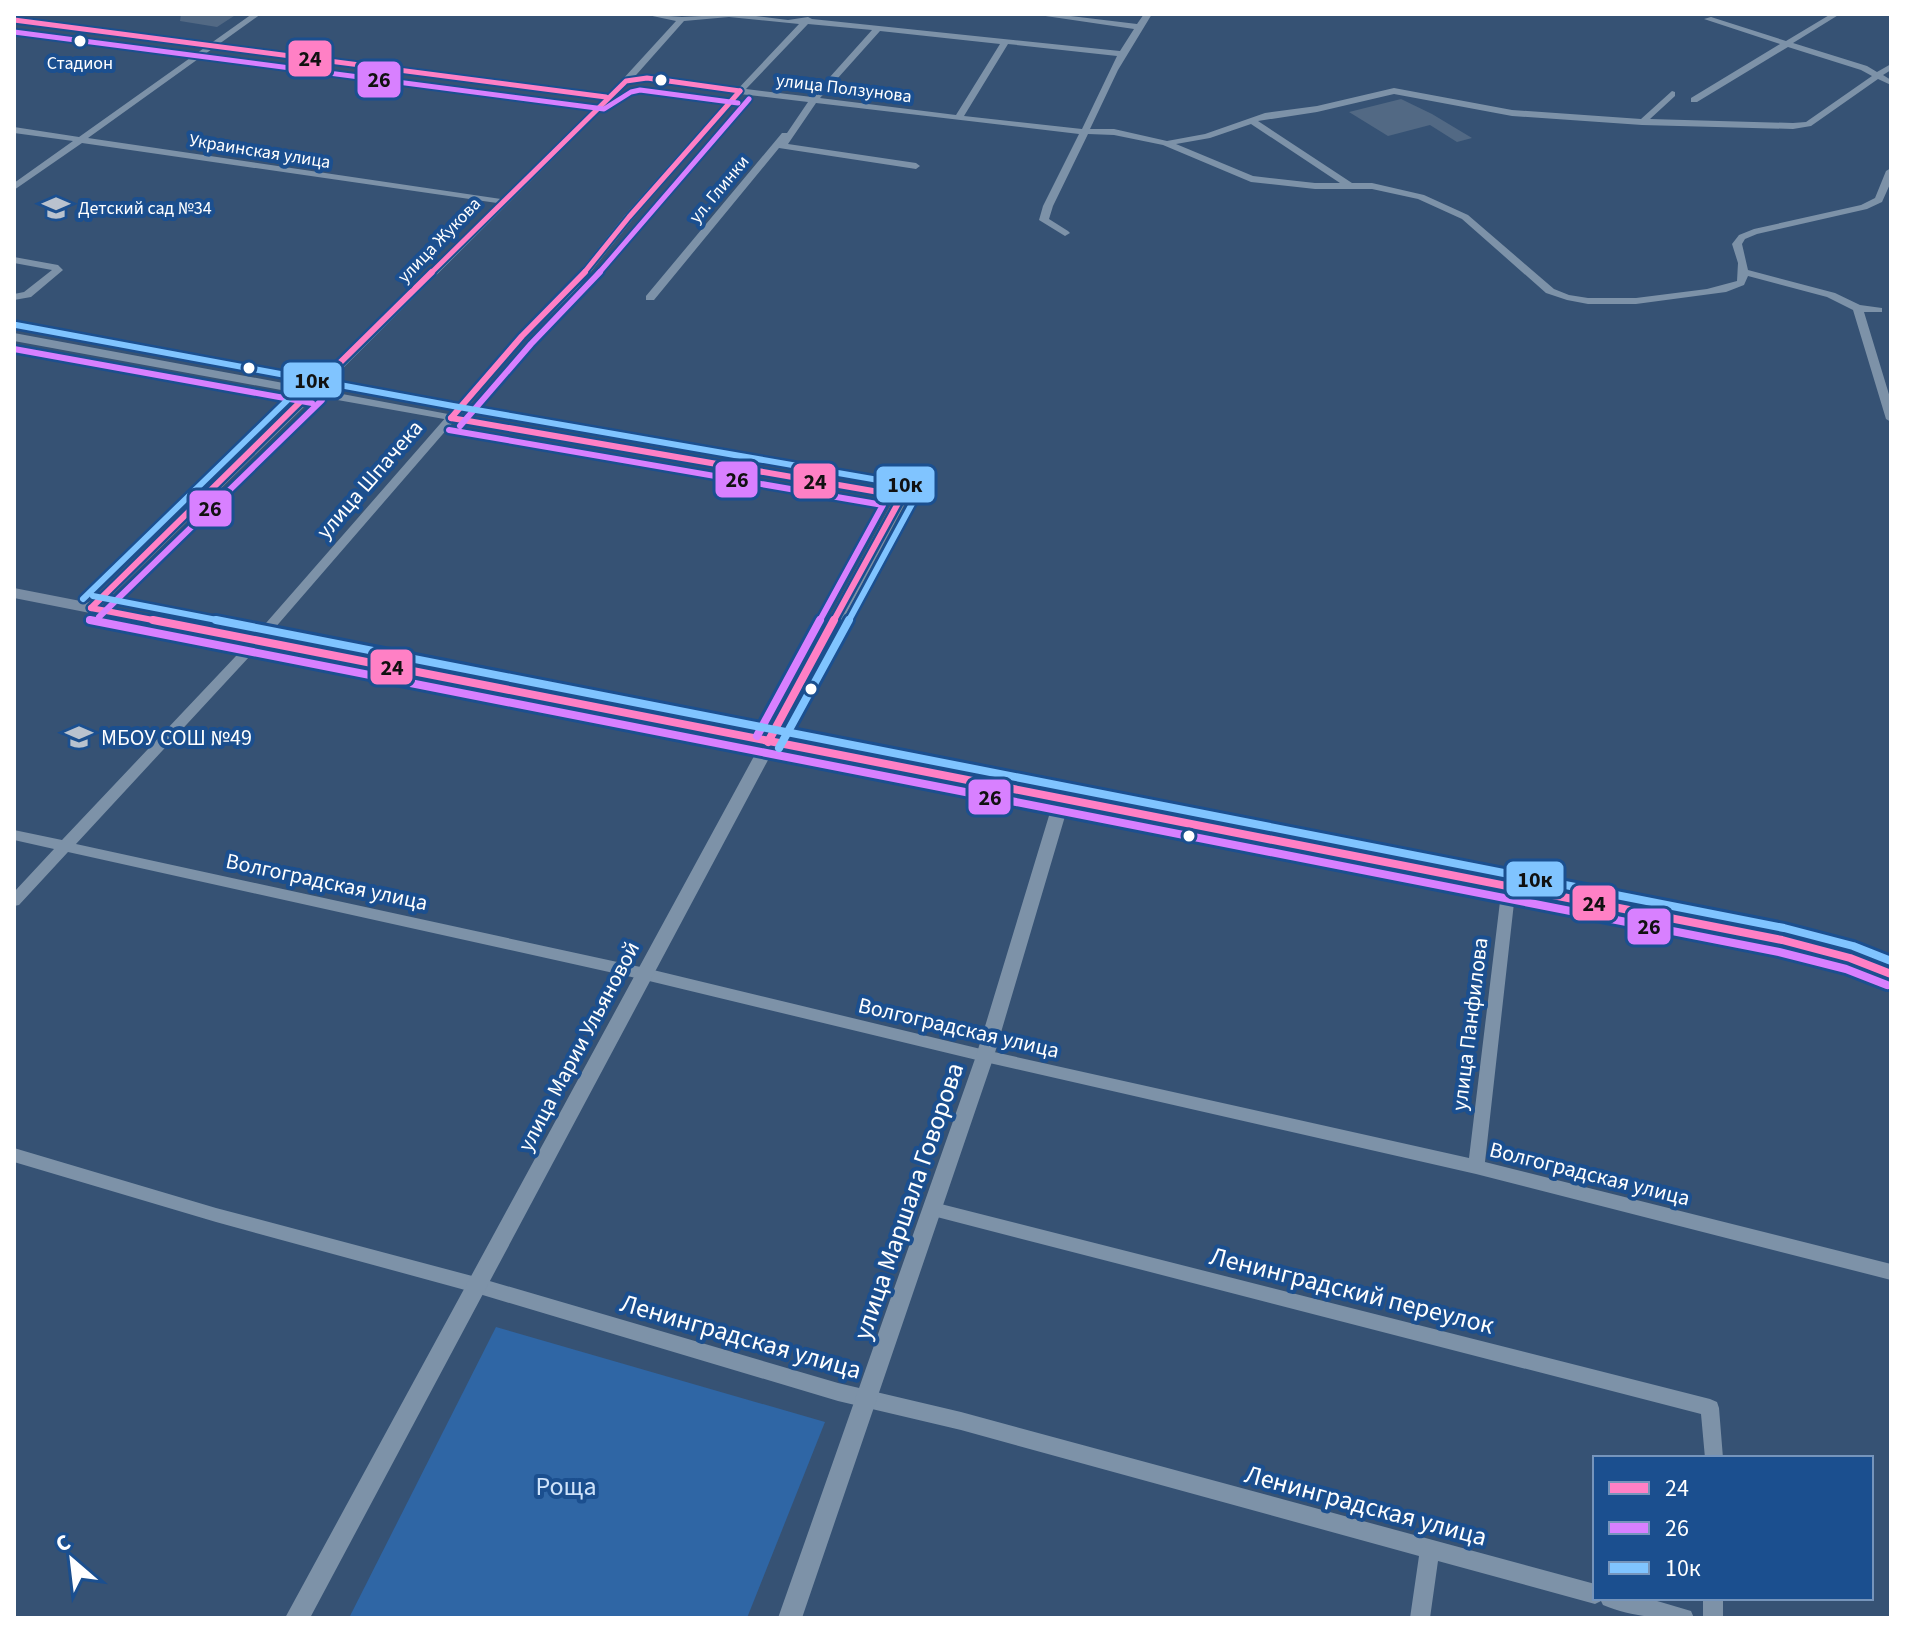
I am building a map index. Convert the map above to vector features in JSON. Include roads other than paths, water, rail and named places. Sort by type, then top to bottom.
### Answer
[{"type":"main road","points":[[14,593],[1509,885],[1807,946],[1891,974]]},
{"type":"street","points":[[14,187],[257,14]]},
{"type":"street","points":[[647,14],[682,19],[729,15],[804,21],[1124,54]]},
{"type":"street","name":"улица Шпачека","points":[[14,901],[257,641],[522,336],[573,287],[629,217],[740,91],[804,21],[819,14]]},
{"type":"street","points":[[1036,14],[1138,27]]},
{"type":"street","points":[[1065,233],[1044,220],[1084,131],[1138,27],[1148,14]]},
{"type":"street","points":[[1694,100],[1836,14]]},
{"type":"street","points":[[14,20],[606,97],[626,81],[682,19]]},
{"type":"street","points":[[1708,19],[1879,74],[1891,83]]},
{"type":"street","points":[[879,28],[813,101],[782,146],[916,166]]},
{"type":"street","points":[[958,118],[1005,42]]},
{"type":"street","points":[[1166,143],[1207,136],[1251,120],[1394,91],[1512,113],[1642,122],[1808,124],[1891,66]]},
{"type":"street","name":"улица Ползунова","points":[[626,81],[647,78],[958,118],[1114,132],[1166,143]]},
{"type":"street","points":[[1642,122],[1672,94]]},
{"type":"street","name":"улица Жукова","points":[[91,608],[314,391],[606,97]]},
{"type":"street","name":"ул. Глинки","points":[[650,298],[813,101]]},
{"type":"street","points":[[1251,120],[1350,186]]},
{"type":"street","name":"Украинская улица","points":[[14,130],[501,202]]},
{"type":"street","points":[[1166,143],[1251,179],[1292,185],[1399,190],[1459,213],[1508,252],[1531,276],[1565,298],[1590,301],[1698,294],[1741,283],[1745,265],[1737,244],[1742,237],[1864,207],[1879,200],[1891,171]]},
{"type":"street","points":[[14,260],[58,270],[27,295],[14,297]]},
{"type":"street","points":[[1744,272],[1831,295],[1858,308],[1878,310]]},
{"type":"street","points":[[1858,308],[1891,419]]},
{"type":"street","points":[[14,337],[451,418]]},
{"type":"street","name":"улица Марии Ульяновой","points":[[297,1618],[902,496],[451,418]]},
{"type":"street","name":"улица Маршала Говорова","points":[[790,1618],[985,1056],[1063,796]]},
{"type":"street","name":"Волгоградская улица","points":[[14,835],[645,974],[985,1056],[1476,1167],[1891,1272]]},
{"type":"street","name":"улица Панфилова","points":[[1476,1167],[1509,885]]},
{"type":"street","name":"Ленинградская улица","points":[[14,1155],[868,1399],[961,1421],[1593,1593]]},
{"type":"street","name":"Ленинградский переулок","points":[[933,1209],[1710,1408],[1714,1456]]},
{"type":"street","points":[[1420,1618],[1430,1549]]},
{"type":"street","points":[[1617,1600],[1684,1618]]},
{"type":"place","name":"Стадион","points":[[80,41]]},
{"type":"place","name":"Детский сад №34","points":[[56,208]]},
{"type":"place","name":"МБОУ СОШ №49","points":[[79,737]]},
{"type":"park label","name":"Роща","points":[[566,1486]]}]
